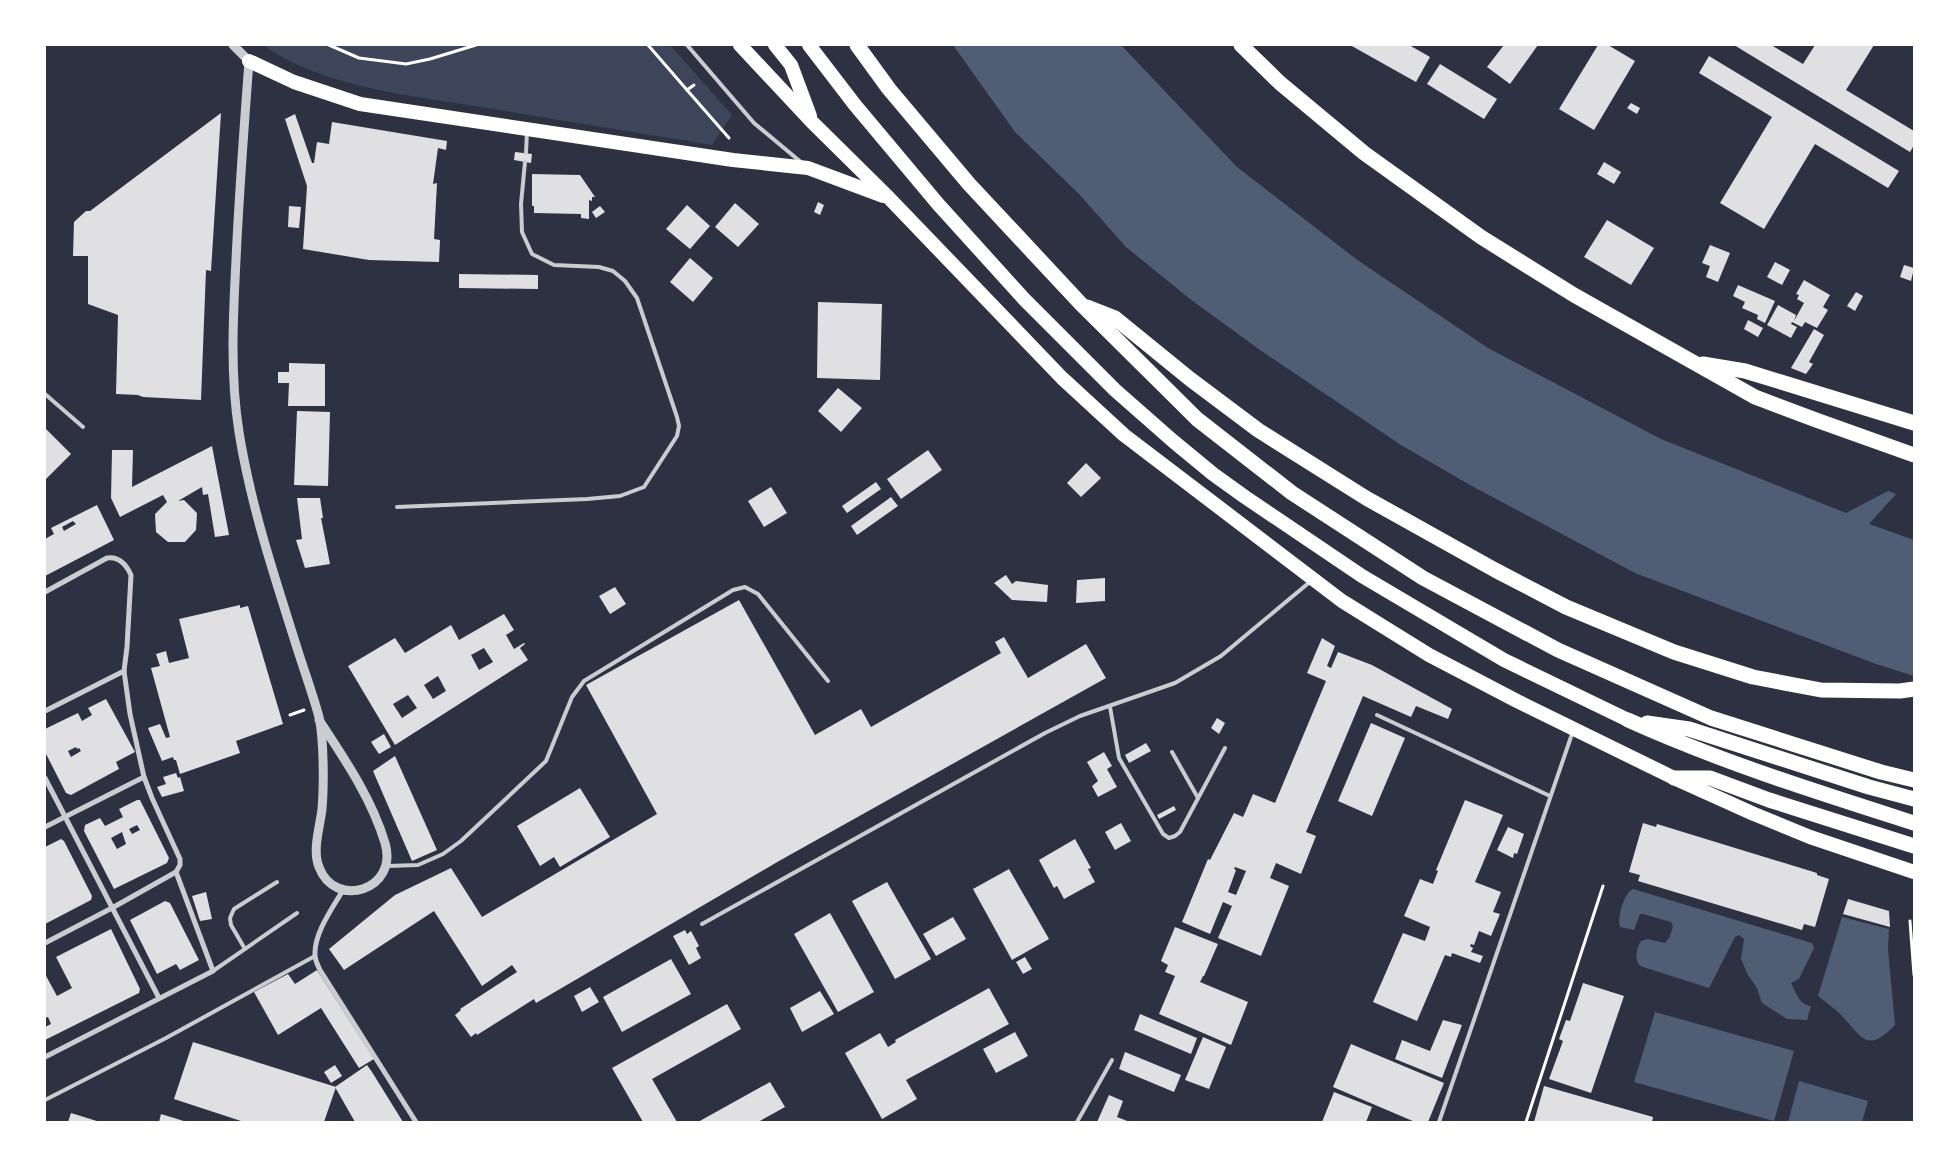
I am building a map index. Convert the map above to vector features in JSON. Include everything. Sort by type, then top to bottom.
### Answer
[{"type":"highway","points":[[740,45],[812,122],[889,198],[1062,378],[1117,428],[1312,580],[1429,655],[1674,778],[1810,837],[1914,872]]},
{"type":"highway","points":[[775,45],[791,65],[812,122]]},
{"type":"highway","points":[[809,45],[855,105],[938,204],[1024,299],[1115,390],[1213,474],[1245,497],[1362,576],[1504,660],[1682,744],[1766,775],[1914,823]]},
{"type":"highway","points":[[857,45],[889,89],[969,184],[1081,304],[1197,419],[1292,493],[1423,578],[1558,650],[1711,718],[1881,772],[1914,780]]},
{"type":"highway","points":[[1241,45],[1280,82],[1364,153],[1473,231],[1574,295],[1756,397],[1914,455]]},
{"type":"highway","points":[[249,61],[294,82],[360,104],[733,160],[808,168],[889,198]]},
{"type":"highway","points":[[1081,304],[1115,318],[1190,380],[1258,430],[1366,498],[1566,608],[1674,652],[1753,677],[1821,690],[1900,691],[1914,689]]},
{"type":"highway","points":[[1694,362],[1745,370],[1914,423]]},
{"type":"highway","points":[[1628,720],[1689,729],[1870,788],[1914,799]]},
{"type":"highway","points":[[1674,778],[1710,778],[1769,800],[1914,846]]},
{"type":"street","points":[[233,45],[249,61],[240,177],[233,322],[238,431],[256,515],[319,720],[322,807],[316,853],[318,865],[323,876],[332,885],[343,890],[361,890],[372,886],[381,877],[387,866],[388,855],[378,823],[353,774],[319,720]]},
{"type":"street","points":[[45,592],[107,558],[116,558],[123,562],[131,575],[124,671],[130,714],[144,776],[180,859],[180,865],[176,872],[45,943]]},
{"type":"street","points":[[45,711],[124,671]]},
{"type":"street","points":[[45,827],[144,776]]},
{"type":"street","points":[[45,778],[159,998]]},
{"type":"street","points":[[45,1057],[214,971],[176,872]]},
{"type":"street","points":[[343,890],[323,926],[317,941],[315,956],[320,970],[416,1122]]},
{"type":"lane","points":[[687,45],[754,123],[808,168]]},
{"type":"lane","points":[[526,153],[528,129]]},
{"type":"lane","points":[[397,507],[620,496],[644,487],[677,436],[679,426],[677,417],[637,298],[625,281],[613,271],[599,267],[554,265],[532,254],[522,232],[521,204],[525,162]]},
{"type":"lane","points":[[45,394],[83,427]]},
{"type":"lane","points":[[702,924],[1045,733],[1080,716],[1175,684],[1221,656],[1312,580]]},
{"type":"lane","points":[[387,866],[418,865],[442,854],[461,841],[546,761],[572,698],[584,681],[733,590],[745,587],[758,594],[828,681]]},
{"type":"lane","points":[[1110,706],[1119,758],[1163,834],[1169,838],[1180,832],[1225,748]]},
{"type":"lane","points":[[1377,715],[1550,796]]},
{"type":"lane","points":[[1438,1122],[1574,729]]},
{"type":"lane","points":[[1172,752],[1198,798]]},
{"type":"lane","points":[[245,949],[231,925],[230,918],[234,910],[277,882]]},
{"type":"lane","points":[[214,971],[298,913]]},
{"type":"lane","points":[[45,1100],[166,1038],[315,956]]},
{"type":"lane","points":[[1077,1122],[1112,1060]]},
{"type":"path","points":[[329,45],[358,58],[406,64],[430,60],[476,45]]},
{"type":"path","points":[[648,45],[729,138]]},
{"type":"path","points":[[687,90],[694,85]]},
{"type":"path","points":[[1526,1122],[1602,886]]},
{"type":"path","points":[[1910,921],[1914,975]]},
{"type":"shaded area","points":[[263,45],[670,45],[732,115],[712,145],[371,88],[341,81],[313,71],[287,60]]},
{"type":"shaded area","points":[[953,45],[1121,45],[1237,167],[1356,259],[1488,348],[1661,439],[1846,513],[1888,491],[1896,494],[1869,524],[1914,540],[1914,676],[1876,664],[1635,573],[1470,485],[1401,445],[1260,350],[1190,299],[1126,247],[1079,194],[1015,132]]},
{"type":"shaded area","points":[[1633,889],[1812,943],[1814,948],[1799,979],[1791,983],[1801,1001],[1811,1006],[1807,1020],[1787,1019],[1762,1003],[1757,988],[1748,975],[1741,959],[1744,939],[1739,935],[1735,937],[1709,988],[1640,966],[1636,954],[1641,941],[1647,939],[1665,943],[1673,927],[1671,922],[1640,914],[1634,930],[1620,927],[1622,906],[1627,895]]},
{"type":"shaded area","points":[[1842,917],[1889,929],[1888,949],[1895,1025],[1886,1034],[1872,1041],[1861,1037],[1840,1014],[1818,996]]},
{"type":"shaded area","points":[[1655,1012],[1794,1051],[1774,1121],[1634,1082]]},
{"type":"shaded area","points":[[1799,1081],[1868,1101],[1862,1122],[1788,1122]]},
{"type":"building","points":[[1350,45],[1409,45],[1430,57],[1416,82]]},
{"type":"building","points":[[1504,45],[1538,45],[1510,84],[1487,67]]},
{"type":"building","points":[[1598,45],[1608,45],[1635,61],[1594,130],[1559,109]]},
{"type":"building","points":[[1734,45],[1771,45],[1803,64],[1815,45],[1874,45],[1846,90],[1914,131],[1914,145],[1910,152]]},
{"type":"building","points":[[1709,56],[1899,171],[1888,188],[1815,144],[1764,229],[1720,203],[1772,117],[1699,73]]},
{"type":"building","points":[[1440,64],[1497,99],[1484,119],[1427,84]]},
{"type":"building","points":[[1631,103],[1640,108],[1637,114],[1627,108]]},
{"type":"building","points":[[221,113],[211,271],[206,270],[201,400],[116,394],[118,315],[88,304],[88,256],[73,256],[74,222],[86,211],[90,211]]},
{"type":"building","points":[[295,114],[312,163],[314,163],[317,142],[329,144],[332,122],[447,141],[446,150],[438,148],[433,184],[437,183],[434,239],[440,240],[439,262],[369,260],[303,249],[307,186],[285,119]]},
{"type":"building","points":[[515,152],[532,154],[531,163],[514,160]]},
{"type":"building","points":[[1604,162],[1621,172],[1614,184],[1597,174]]},
{"type":"building","points":[[532,174],[580,175],[595,197],[592,197],[592,201],[589,200],[589,219],[581,218],[581,214],[534,213],[534,206],[532,206]]},
{"type":"building","points":[[818,202],[824,205],[820,215],[814,212]]},
{"type":"building","points":[[735,203],[759,224],[738,247],[715,227]]},
{"type":"building","points":[[687,205],[710,226],[690,249],[666,229]]},
{"type":"building","points":[[289,206],[301,207],[299,228],[288,227]]},
{"type":"building","points":[[600,206],[605,212],[596,218],[592,212]]},
{"type":"building","points":[[1607,220],[1654,248],[1631,285],[1584,257]]},
{"type":"building","points":[[1710,245],[1730,253],[1718,282],[1706,277],[1710,266],[1702,263]]},
{"type":"building","points":[[690,258],[713,278],[693,302],[670,282]]},
{"type":"building","points":[[1775,262],[1790,270],[1782,285],[1767,277]]},
{"type":"building","points":[[1904,265],[1914,268],[1911,281],[1900,277]]},
{"type":"building","points":[[459,274],[538,275],[538,289],[459,288]]},
{"type":"building","points":[[1804,280],[1830,295],[1823,307],[1828,310],[1817,328],[1805,322],[1802,327],[1792,322],[1791,324],[1797,327],[1791,338],[1767,325],[1778,305],[1796,315],[1794,321],[1804,303],[1797,299],[1799,295],[1796,294]]},
{"type":"building","points":[[1738,285],[1775,301],[1765,323],[1757,319],[1758,315],[1742,308],[1745,302],[1733,296]]},
{"type":"building","points":[[1856,292],[1863,296],[1855,311],[1847,306]]},
{"type":"building","points":[[818,302],[882,304],[880,380],[817,378]]},
{"type":"building","points":[[1748,320],[1763,328],[1758,337],[1744,329]]},
{"type":"building","points":[[1814,329],[1824,335],[1809,362],[1813,364],[1806,374],[1791,368]]},
{"type":"building","points":[[289,363],[325,364],[325,406],[288,406],[289,383],[278,383],[278,372],[289,372]]},
{"type":"building","points":[[838,388],[862,408],[841,432],[818,411]]},
{"type":"building","points":[[297,411],[330,412],[328,486],[294,485]]},
{"type":"building","points":[[45,428],[71,454],[45,480]]},
{"type":"building","points":[[212,446],[229,535],[215,537],[208,494],[203,495],[202,487],[178,501],[184,500],[197,513],[196,530],[185,542],[168,542],[156,532],[155,514],[167,502],[163,495],[120,517],[111,498],[112,450],[133,450],[132,487]]},
{"type":"building","points":[[928,450],[942,470],[901,499],[887,479]]},
{"type":"building","points":[[1086,463],[1101,478],[1081,497],[1067,483]]},
{"type":"building","points":[[876,482],[881,489],[847,513],[842,506]]},
{"type":"building","points":[[771,487],[787,513],[764,527],[748,501]]},
{"type":"building","points":[[891,497],[898,506],[857,535],[851,526]]},
{"type":"building","points":[[297,498],[320,498],[323,518],[321,518],[330,564],[305,568],[296,540],[302,539]]},
{"type":"building","points":[[97,505],[114,540],[45,576],[45,539],[54,534],[51,528]],"holes":[[[73,521],[76,524],[64,531],[62,527]]]},
{"type":"building","points":[[1006,575],[1012,584],[1016,581],[1048,585],[1047,602],[1012,600],[994,583]]},
{"type":"building","points":[[1105,578],[1105,601],[1076,603],[1077,580]]},
{"type":"building","points":[[615,587],[626,604],[610,614],[599,596]]},
{"type":"building","points":[[739,600],[815,735],[861,709],[871,727],[1001,653],[995,642],[1004,637],[1028,678],[1086,644],[1106,678],[779,861],[536,1003],[534,999],[477,1035],[476,1033],[471,1037],[455,1015],[460,1009],[517,972],[512,965],[482,986],[434,911],[344,970],[329,949],[395,895],[451,868],[482,917],[657,814],[586,685]]},
{"type":"building","points":[[240,605],[240,608],[248,606],[283,724],[236,741],[240,753],[180,774],[176,760],[173,757],[162,761],[148,728],[160,724],[166,738],[170,737],[151,668],[160,666],[156,654],[166,651],[169,663],[189,658],[179,619]]},
{"type":"building","points":[[504,614],[514,630],[506,635],[514,649],[525,644],[520,648],[528,660],[395,745],[348,666],[395,638],[405,653],[451,625],[459,640]],"holes":[[[484,648],[493,662],[479,670],[471,655]],[[438,676],[446,691],[433,699],[424,685]],[[408,695],[417,708],[402,718],[393,704]]]},
{"type":"building","points":[[1322,638],[1335,646],[1327,666],[1331,668],[1338,652],[1372,665],[1452,709],[1448,719],[1416,706],[1411,717],[1363,696],[1306,832],[1316,836],[1301,874],[1276,863],[1270,878],[1289,886],[1261,956],[1218,938],[1232,906],[1223,902],[1210,934],[1182,922],[1208,859],[1210,860],[1234,813],[1243,817],[1253,794],[1275,803],[1326,681],[1307,673]],"holes":[[[1235,867],[1246,871],[1236,895],[1228,892],[1236,870],[1234,869]]]},
{"type":"building","points":[[106,699],[135,752],[116,762],[119,769],[71,795],[66,793],[45,752],[45,729],[78,713],[82,721],[92,715],[88,708]],"holes":[[[76,747],[77,749],[79,748],[81,751],[71,757],[68,751]]]},
{"type":"building","points":[[1217,718],[1225,723],[1219,734],[1211,728]]},
{"type":"building","points":[[1371,723],[1405,738],[1372,816],[1338,801]]},
{"type":"building","points":[[384,734],[391,747],[379,754],[371,742]]},
{"type":"building","points":[[1146,743],[1151,751],[1129,763],[1125,755]]},
{"type":"building","points":[[1104,752],[1112,766],[1107,769],[1117,787],[1098,797],[1092,786],[1098,781],[1087,762]]},
{"type":"building","points":[[395,756],[437,850],[412,861],[373,771]]},
{"type":"building","points":[[176,773],[178,778],[180,777],[184,791],[162,797],[157,787],[166,784],[163,777]]},
{"type":"building","points":[[580,788],[610,837],[560,867],[554,857],[540,866],[517,826]]},
{"type":"building","points":[[140,800],[169,858],[167,863],[114,889],[84,831],[85,825],[100,818],[105,826],[123,817],[119,809]],"holes":[[[137,825],[140,830],[132,834],[129,829]],[[122,832],[126,844],[117,849],[111,838]]]},
{"type":"building","points":[[1465,800],[1503,815],[1475,882],[1501,892],[1493,912],[1500,914],[1491,936],[1479,931],[1474,945],[1471,944],[1470,946],[1473,948],[1471,952],[1483,956],[1480,963],[1452,953],[1451,957],[1445,955],[1417,1021],[1373,1002],[1403,933],[1425,941],[1430,927],[1404,916],[1420,879],[1433,884],[1438,871],[1436,870]]},
{"type":"building","points":[[1174,806],[1176,810],[1159,819],[1157,815]]},
{"type":"building","points":[[1121,823],[1131,841],[1115,850],[1105,832]]},
{"type":"building","points":[[1643,823],[1656,827],[1657,824],[1817,873],[1817,875],[1829,879],[1815,927],[1804,924],[1802,930],[1638,881],[1640,875],[1629,872]]},
{"type":"building","points":[[1508,827],[1524,834],[1517,854],[1514,853],[1513,858],[1497,850]]},
{"type":"building","points":[[61,839],[64,841],[92,896],[91,900],[45,924],[45,847]]},
{"type":"building","points":[[1075,839],[1091,868],[1088,869],[1095,882],[1064,899],[1057,886],[1054,888],[1039,860]]},
{"type":"building","points":[[1009,869],[1049,939],[1012,960],[973,889]]},
{"type":"building","points":[[887,882],[931,959],[895,979],[852,901]]},
{"type":"building","points":[[206,892],[212,919],[200,921],[192,896]]},
{"type":"building","points":[[1848,899],[1889,911],[1890,927],[1843,914]]},
{"type":"building","points":[[165,901],[170,903],[199,960],[180,970],[176,964],[157,974],[130,920]]},
{"type":"building","points":[[830,913],[874,992],[838,1012],[794,934]]},
{"type":"building","points":[[953,917],[966,939],[936,956],[923,934]]},
{"type":"building","points":[[1175,927],[1218,944],[1200,982],[1248,1002],[1231,1045],[1159,1014],[1175,976],[1165,972],[1168,965],[1161,961]]},
{"type":"building","points":[[111,929],[140,989],[139,993],[45,1040],[45,1027],[51,1024],[48,1017],[45,1018],[45,974],[57,996],[72,988],[56,957]]},
{"type":"building","points":[[685,930],[687,934],[691,931],[699,946],[696,948],[701,958],[689,965],[673,936]]},
{"type":"building","points":[[1025,957],[1032,969],[1023,974],[1016,962]]},
{"type":"building","points":[[671,959],[691,994],[622,1032],[603,997]]},
{"type":"building","points":[[317,970],[374,1059],[359,1068],[321,1008],[278,1035],[254,992],[288,974],[295,984]]},
{"type":"building","points":[[1583,983],[1624,996],[1591,1093],[1549,1079],[1563,1041],[1559,1039],[1566,1020],[1570,1021]]},
{"type":"building","points":[[590,987],[599,1002],[582,1012],[574,996]]},
{"type":"building","points":[[989,988],[1009,1024],[906,1080],[917,1099],[882,1119],[845,1053],[880,1033],[888,1047],[896,1042],[895,1040]]},
{"type":"building","points":[[820,991],[834,1014],[802,1032],[790,1008]]},
{"type":"building","points":[[727,1004],[741,1029],[652,1079],[677,1122],[643,1122],[612,1068]]},
{"type":"building","points":[[1140,1014],[1197,1038],[1191,1054],[1134,1030]]},
{"type":"building","points":[[1443,1020],[1462,1025],[1442,1078],[1395,1059],[1402,1040],[1430,1051]]},
{"type":"building","points":[[1015,1032],[1028,1056],[996,1073],[983,1049]]},
{"type":"building","points":[[1203,1037],[1226,1047],[1209,1089],[1185,1080]]},
{"type":"building","points":[[193,1042],[336,1087],[324,1122],[244,1122],[174,1099]]},
{"type":"building","points":[[1351,1044],[1444,1083],[1428,1122],[1415,1122],[1333,1087]]},
{"type":"building","points":[[1125,1052],[1181,1075],[1174,1092],[1119,1069]]},
{"type":"building","points":[[335,1065],[342,1076],[331,1083],[324,1072]]},
{"type":"building","points":[[367,1065],[403,1122],[355,1122],[335,1087]]},
{"type":"building","points":[[770,1082],[785,1107],[758,1122],[698,1122]]},
{"type":"building","points":[[1544,1086],[1653,1117],[1652,1122],[1534,1122]]},
{"type":"building","points":[[1334,1092],[1372,1107],[1366,1122],[1322,1122]]},
{"type":"building","points":[[1109,1095],[1123,1101],[1117,1117],[1130,1122],[1097,1122]]},
{"type":"building","points":[[71,1113],[100,1122],[68,1122]]},
{"type":"building","points":[[161,1114],[187,1122],[159,1122]]}]
